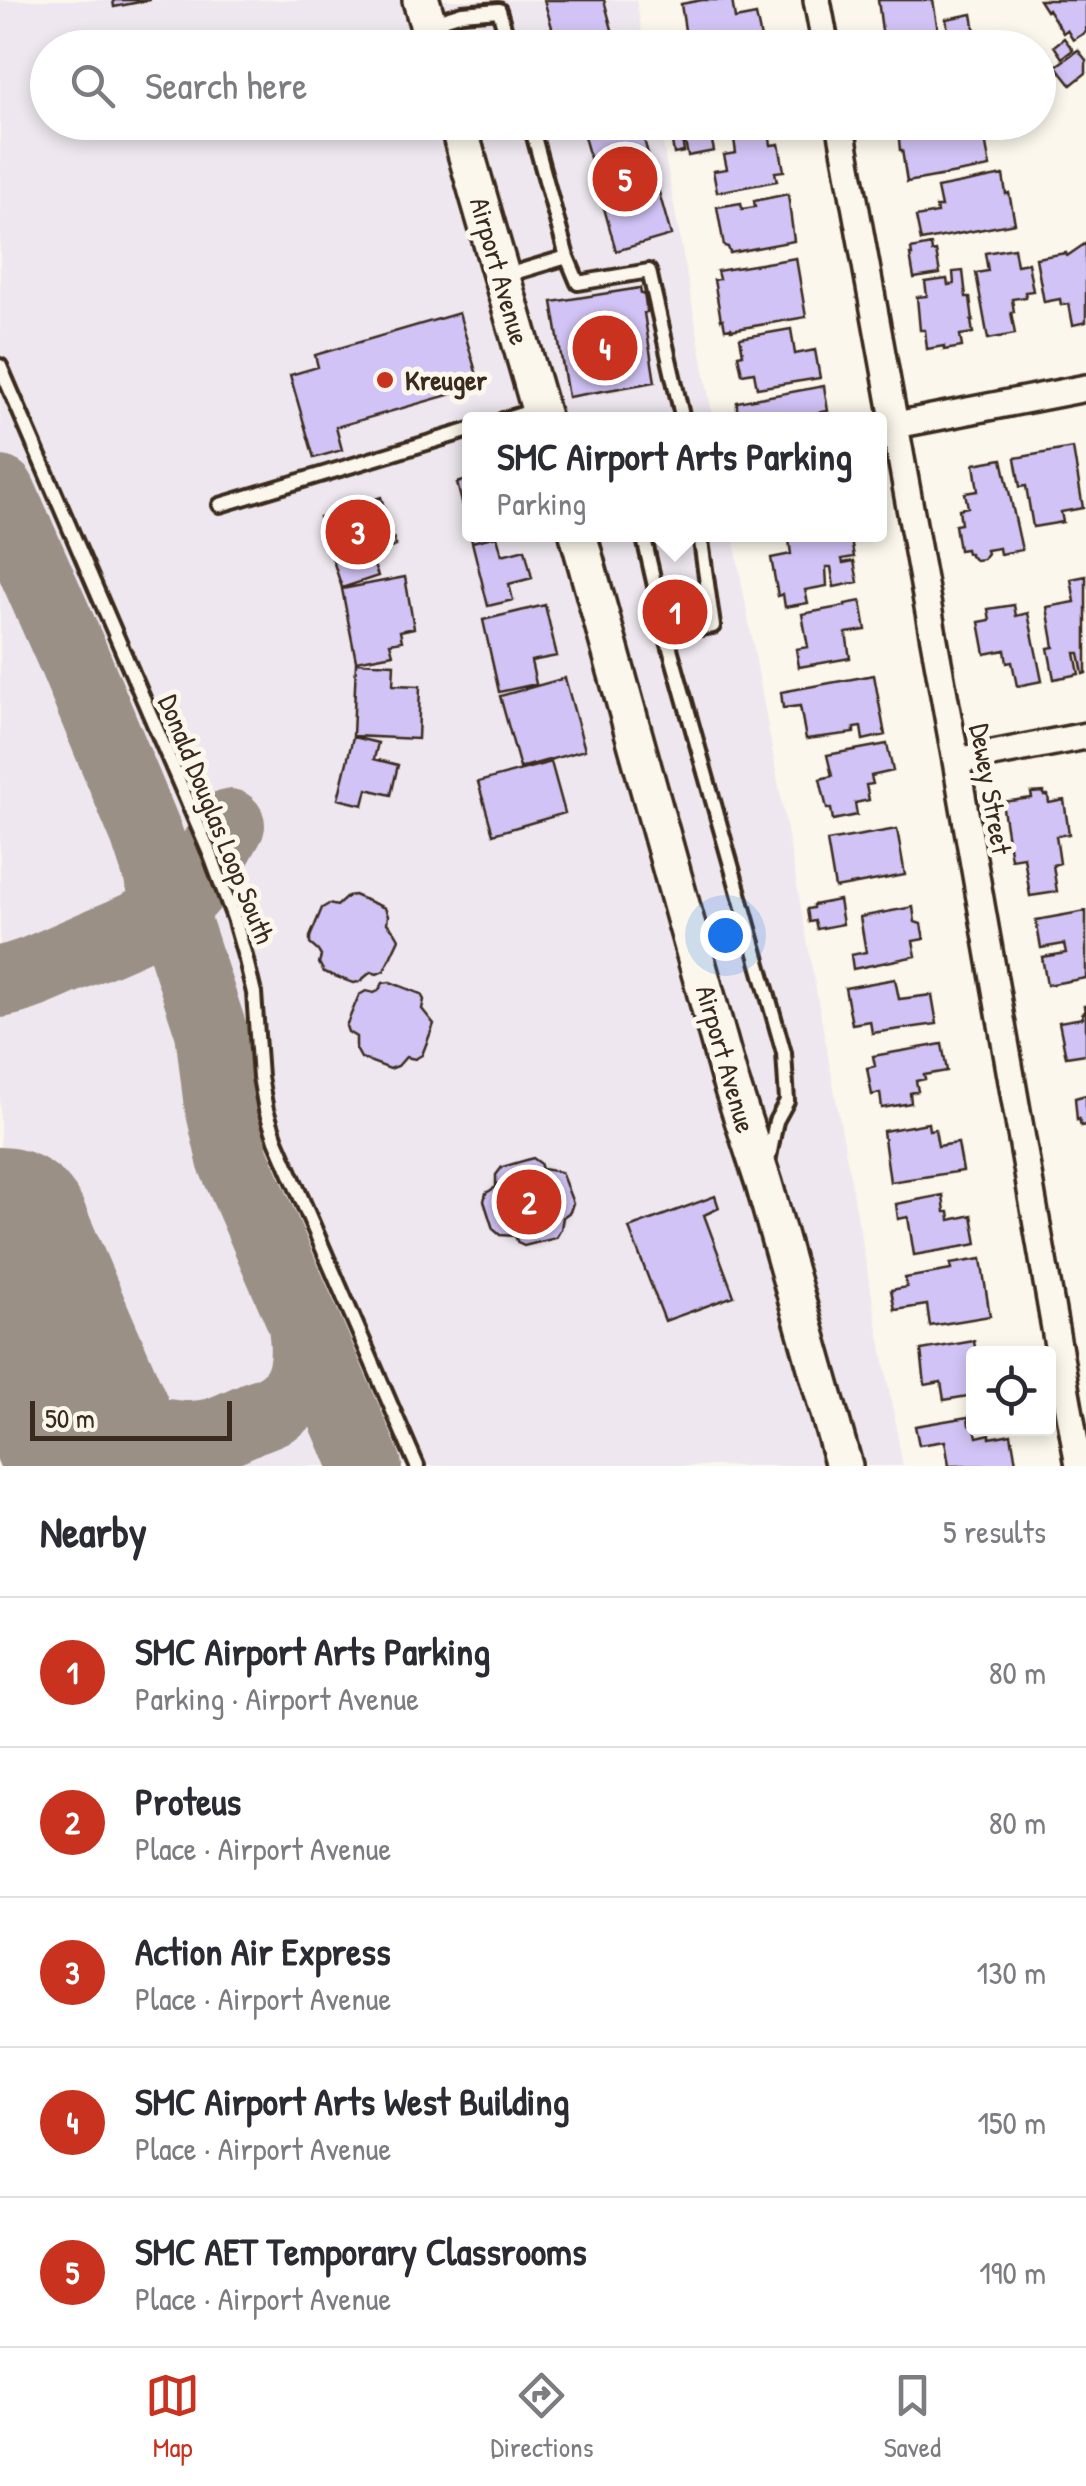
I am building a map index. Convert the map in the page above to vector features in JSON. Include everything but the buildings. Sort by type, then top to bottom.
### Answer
[{"type":"street","points":[[817,0],[823,30]]},
{"type":"street","name":"Airport Avenue","points":[[462,140],[541,412]]},
{"type":"street","name":"Dewey Street","points":[[843,140],[1079,1466]]},
{"type":"street","points":[[896,425],[1086,388]]},
{"type":"street","name":"Airport Avenue","points":[[580,542],[844,1466]]},
{"type":"street","points":[[956,761],[1086,736]]},
{"type":"lane","points":[[428,24],[462,14],[500,10],[505,30]]},
{"type":"lane","points":[[535,140],[566,258],[578,283],[649,271],[681,412]]},
{"type":"lane","points":[[502,277],[566,258]]},
{"type":"lane","name":"Donald Douglas Loop South","points":[[0,366],[211,856],[234,918],[254,994],[266,1110],[417,1466]]},
{"type":"lane","points":[[220,505],[462,432]]},
{"type":"lane","points":[[645,542],[666,634],[784,1053],[788,1101],[776,1122],[764,1184]]},
{"type":"lane","points":[[666,634],[713,626],[701,542]]},
{"type":"shaded area","points":[[0,0],[636,0],[642,30],[30,30],[30,140],[662,140],[712,412],[462,412],[462,542],[734,542],[903,1466],[0,1466]]},
{"type":"taxiway","points":[[0,492],[146,833],[211,1031],[219,1098],[233,1159],[366,1466]]},
{"type":"taxiway","points":[[0,982],[44,968],[161,914],[196,881],[229,825]]},
{"type":"taxiway","points":[[69,1397],[99,1415],[155,1433],[192,1437],[220,1432],[274,1409],[297,1388],[304,1366],[303,1320]]},
{"type":"taxiway","points":[[41,1466],[53,1427],[58,1371]]},
{"type":"runway","points":[[0,1238],[98,1466]]},
{"type":"place","name":"SMC AET Temporary Classrooms","points":[[625,179]]},
{"type":"place","name":"SMC Airport Arts West Building","points":[[605,348]]},
{"type":"place","name":"Kreuger","points":[[385,380]]},
{"type":"place","name":"Action Air Express","points":[[358,532]]},
{"type":"place","name":"SMC Airport Arts Parking","points":[[675,612]]},
{"type":"place","name":"Proteus","points":[[529,1202]]}]
